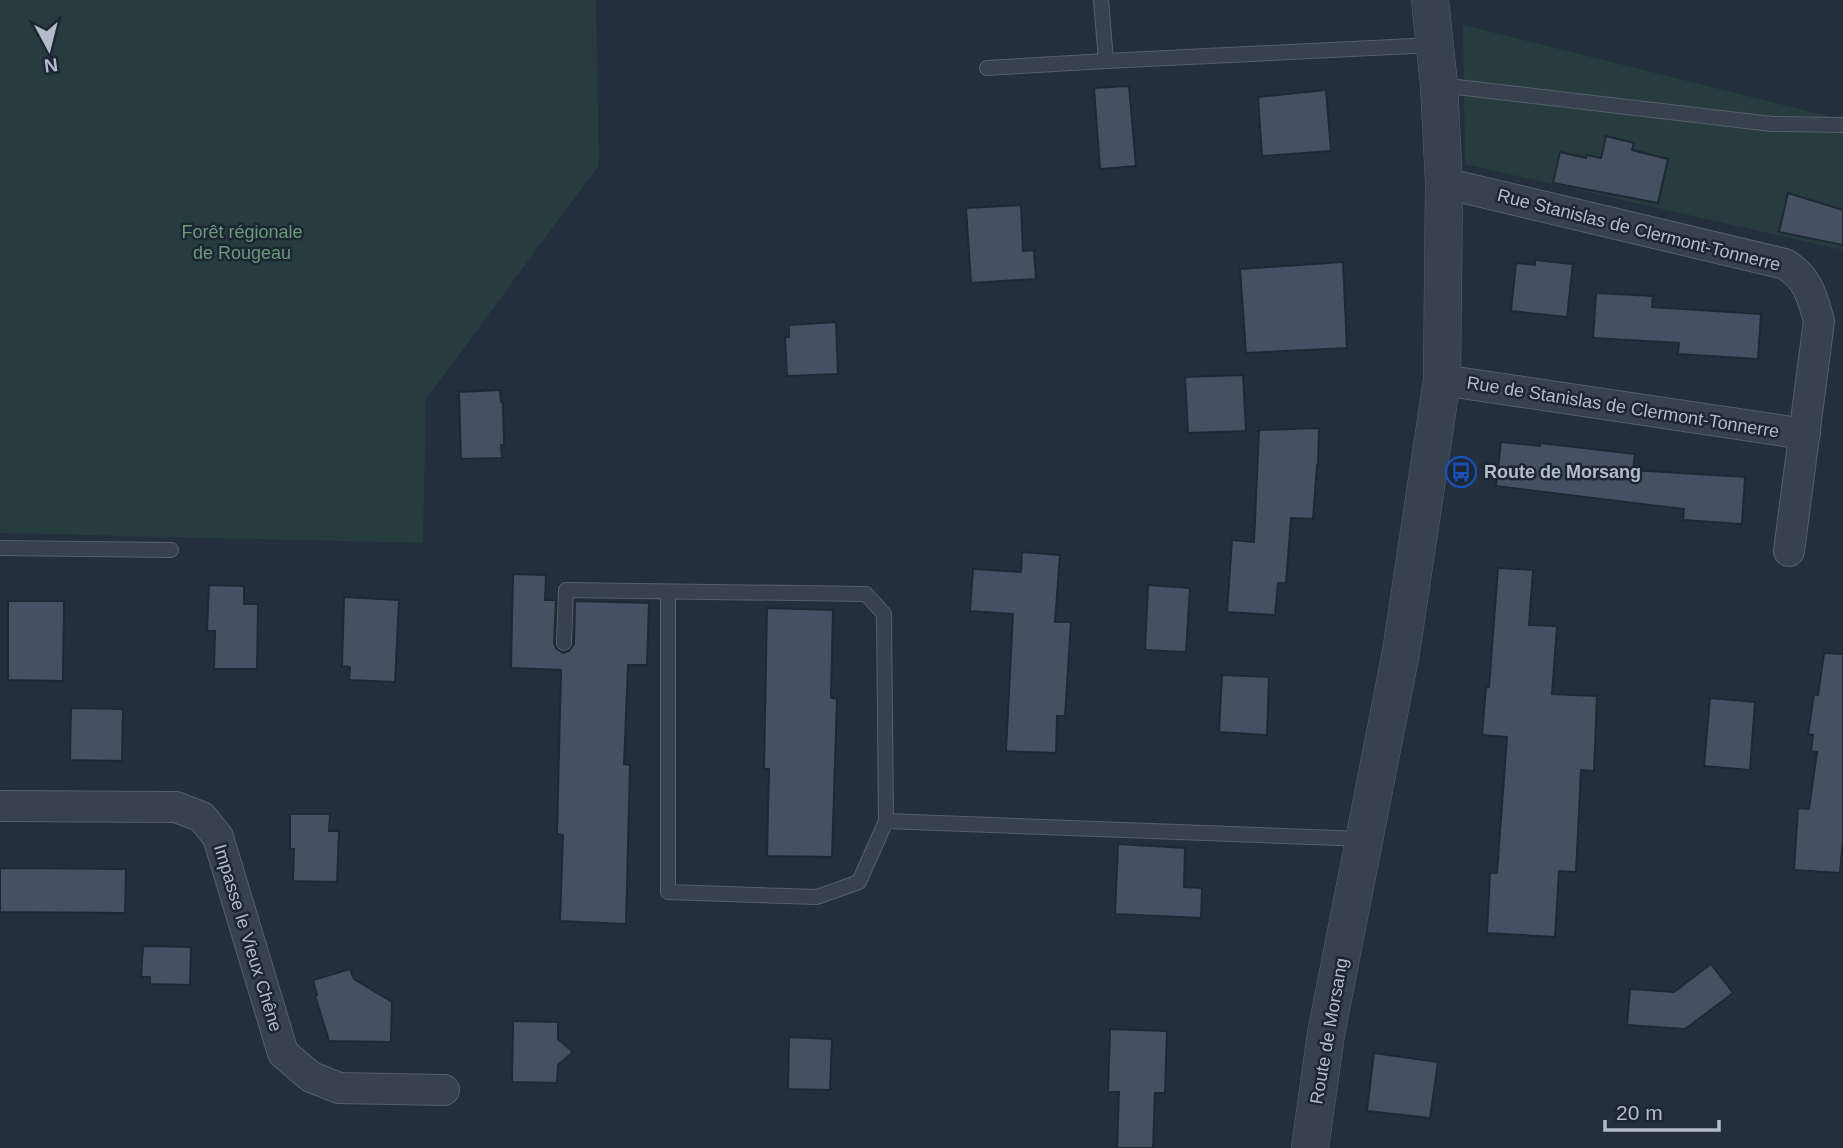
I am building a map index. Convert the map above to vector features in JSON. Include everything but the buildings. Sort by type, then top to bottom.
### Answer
[{"type":"street","name":"Route de Morsang","points":[[1310,1148],[1325,1034],[1366,839],[1401,652],[1442,380],[1444,183],[1439,85],[1430,0]]},
{"type":"street","name":"Rue Stanislas de Clermont-Tonnerre","points":[[1444,183],[1785,264],[1795,270],[1810,290],[1819,321],[1789,551]]},
{"type":"street","name":"Rue de Stanislas de Clermont-Tonnerre","points":[[1442,380],[1805,434]]},
{"type":"street","name":"Impasse le Vieux Chêne","points":[[0,806],[176,807],[202,817],[218,837],[283,1053],[311,1077],[339,1088],[444,1090]]},
{"type":"lane","points":[[1101,0],[1106,61]]},
{"type":"lane","points":[[988,68],[1434,45]]},
{"type":"lane","points":[[1439,85],[1772,124],[1843,125]]},
{"type":"lane","points":[[0,548],[171,550]]},
{"type":"lane","points":[[564,643],[566,590],[866,594],[884,614],[886,821],[859,882],[817,897],[668,892],[668,592]]},
{"type":"lane","points":[[886,821],[1366,839]]},
{"type":"green space","name":"Forêt régionale de Rougeau","points":[[0,0],[596,0],[599,165],[426,399],[423,543],[0,533]]},
{"type":"green space","points":[[1463,25],[1843,120],[1843,250],[1465,164]]},
{"type":"place","name":"Route de Morsang","points":[[1461,472]]}]
